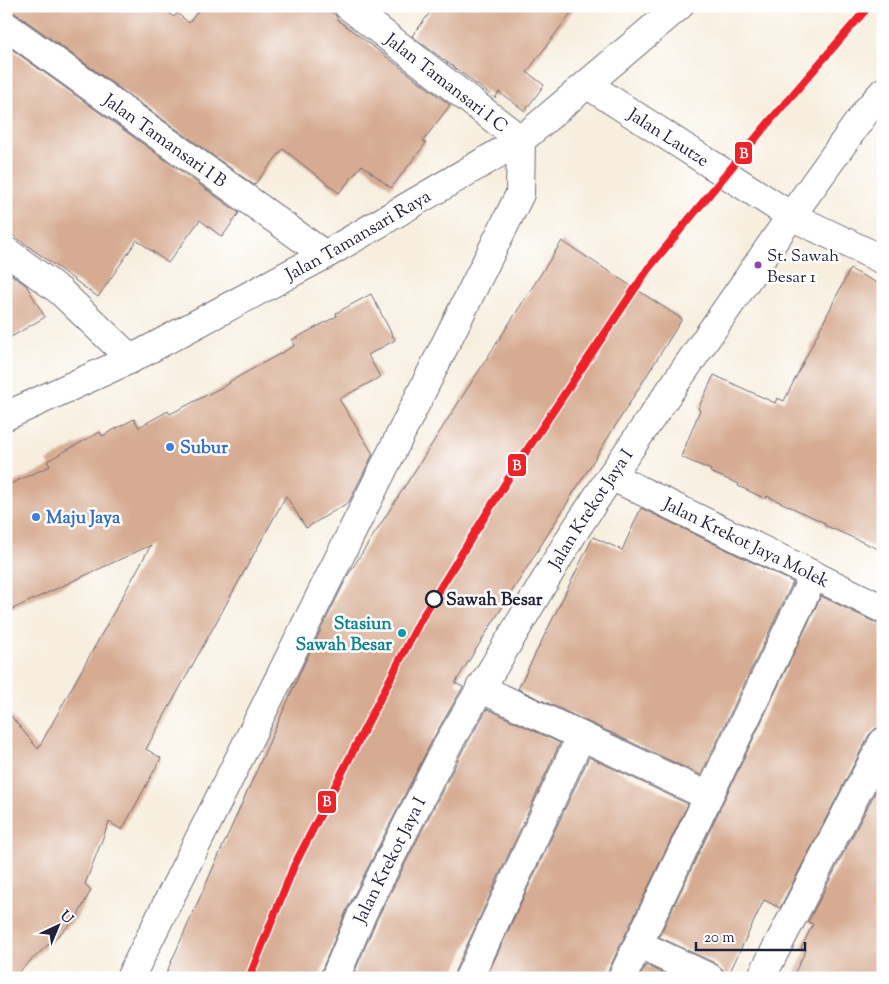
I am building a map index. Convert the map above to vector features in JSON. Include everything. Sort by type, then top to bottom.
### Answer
[{"type":"street","name":"Jalan Tamansari I C","points":[[348,6],[521,140]]},
{"type":"street","name":"Jalan Tamansari Raya","points":[[6,416],[131,359],[325,256],[521,140],[588,85],[673,8]]},
{"type":"street","name":"Jalan Tamansari I B","points":[[6,26],[325,256]]},
{"type":"street","name":"Jalan Lautze","points":[[588,85],[791,216],[883,260]]},
{"type":"street","name":"Jalan Krekot Jaya I","points":[[335,978],[366,906],[449,742],[572,535],[791,216],[867,110],[883,92]]},
{"type":"street","points":[[130,978],[520,194],[521,140]]},
{"type":"street","points":[[6,251],[60,291],[131,359]]},
{"type":"street","name":"Jalan Krekot Jaya Molek","points":[[611,476],[883,609]]},
{"type":"street","points":[[622,978],[814,575]]},
{"type":"street","points":[[480,688],[708,796]]},
{"type":"street","points":[[469,978],[581,736]]},
{"type":"street","points":[[761,978],[883,742]]},
{"type":"street","points":[[638,944],[710,978]]},
{"type":"building","points":[[6,6],[160,6],[174,17],[177,13],[189,23],[202,6],[324,6],[338,20],[450,105],[423,141],[426,143],[391,188],[362,165],[339,193],[283,149],[254,185],[15,13],[6,11]]},
{"type":"building","points":[[435,6],[576,6],[527,72],[544,85],[525,111],[499,92],[495,98],[412,36]]},
{"type":"building","points":[[10,48],[239,213],[222,237],[200,220],[168,263],[137,240],[98,297],[6,230],[6,52]]},
{"type":"building","name":"Stasiun Sawah Besar","points":[[562,241],[682,319],[455,683],[463,687],[435,735],[348,907],[320,978],[164,978],[305,662],[348,575]]},
{"type":"building","points":[[850,269],[883,286],[883,551],[824,525],[825,523],[767,496],[766,499],[738,486],[739,484],[681,457],[700,410],[698,409],[714,375],[775,403],[777,398],[784,401]]},
{"type":"building","points":[[6,271],[26,285],[45,317],[6,340]]},
{"type":"building","points":[[371,294],[395,340],[368,355],[380,377],[339,399],[373,454],[349,502],[306,528],[286,496],[146,749],[161,758],[122,830],[109,822],[85,884],[91,890],[76,919],[12,978],[6,978],[6,710],[38,749],[151,545],[6,612],[6,486],[50,466],[47,461],[100,432],[102,436],[134,419],[139,427],[168,411],[170,414],[230,383],[294,346],[292,340],[337,316],[336,313]]},
{"type":"building","points":[[641,508],[793,582],[701,775],[518,689],[593,537],[622,550]]},
{"type":"building","points":[[821,596],[876,623],[883,624],[883,726],[875,729],[869,735],[780,908],[764,900],[727,978],[725,978],[723,970],[717,964],[659,937]]},
{"type":"building","points":[[487,709],[560,743],[455,971],[454,978],[352,978],[376,921],[463,750]]},
{"type":"building","points":[[589,757],[688,804],[608,971],[607,978],[486,978]]},
{"type":"building","points":[[883,777],[883,978],[792,978],[806,950],[801,948],[813,924],[808,922]]},
{"type":"building","points":[[646,965],[673,978],[639,978]]},
{"type":"rail line","name":"B","points":[[249,978],[294,866],[421,619],[513,471],[648,269],[769,122],[869,6]]},
{"type":"place","name":"St. Sawah Besar 1","points":[[758,265]]},
{"type":"place","name":"Subur","points":[[170,447]]},
{"type":"place","name":"Maju Jaya","points":[[36,517]]},
{"type":"place","name":"Sawah Besar","points":[[434,599]]},
{"type":"place","name":"Stasiun Sawah Besar","points":[[402,633]]}]
